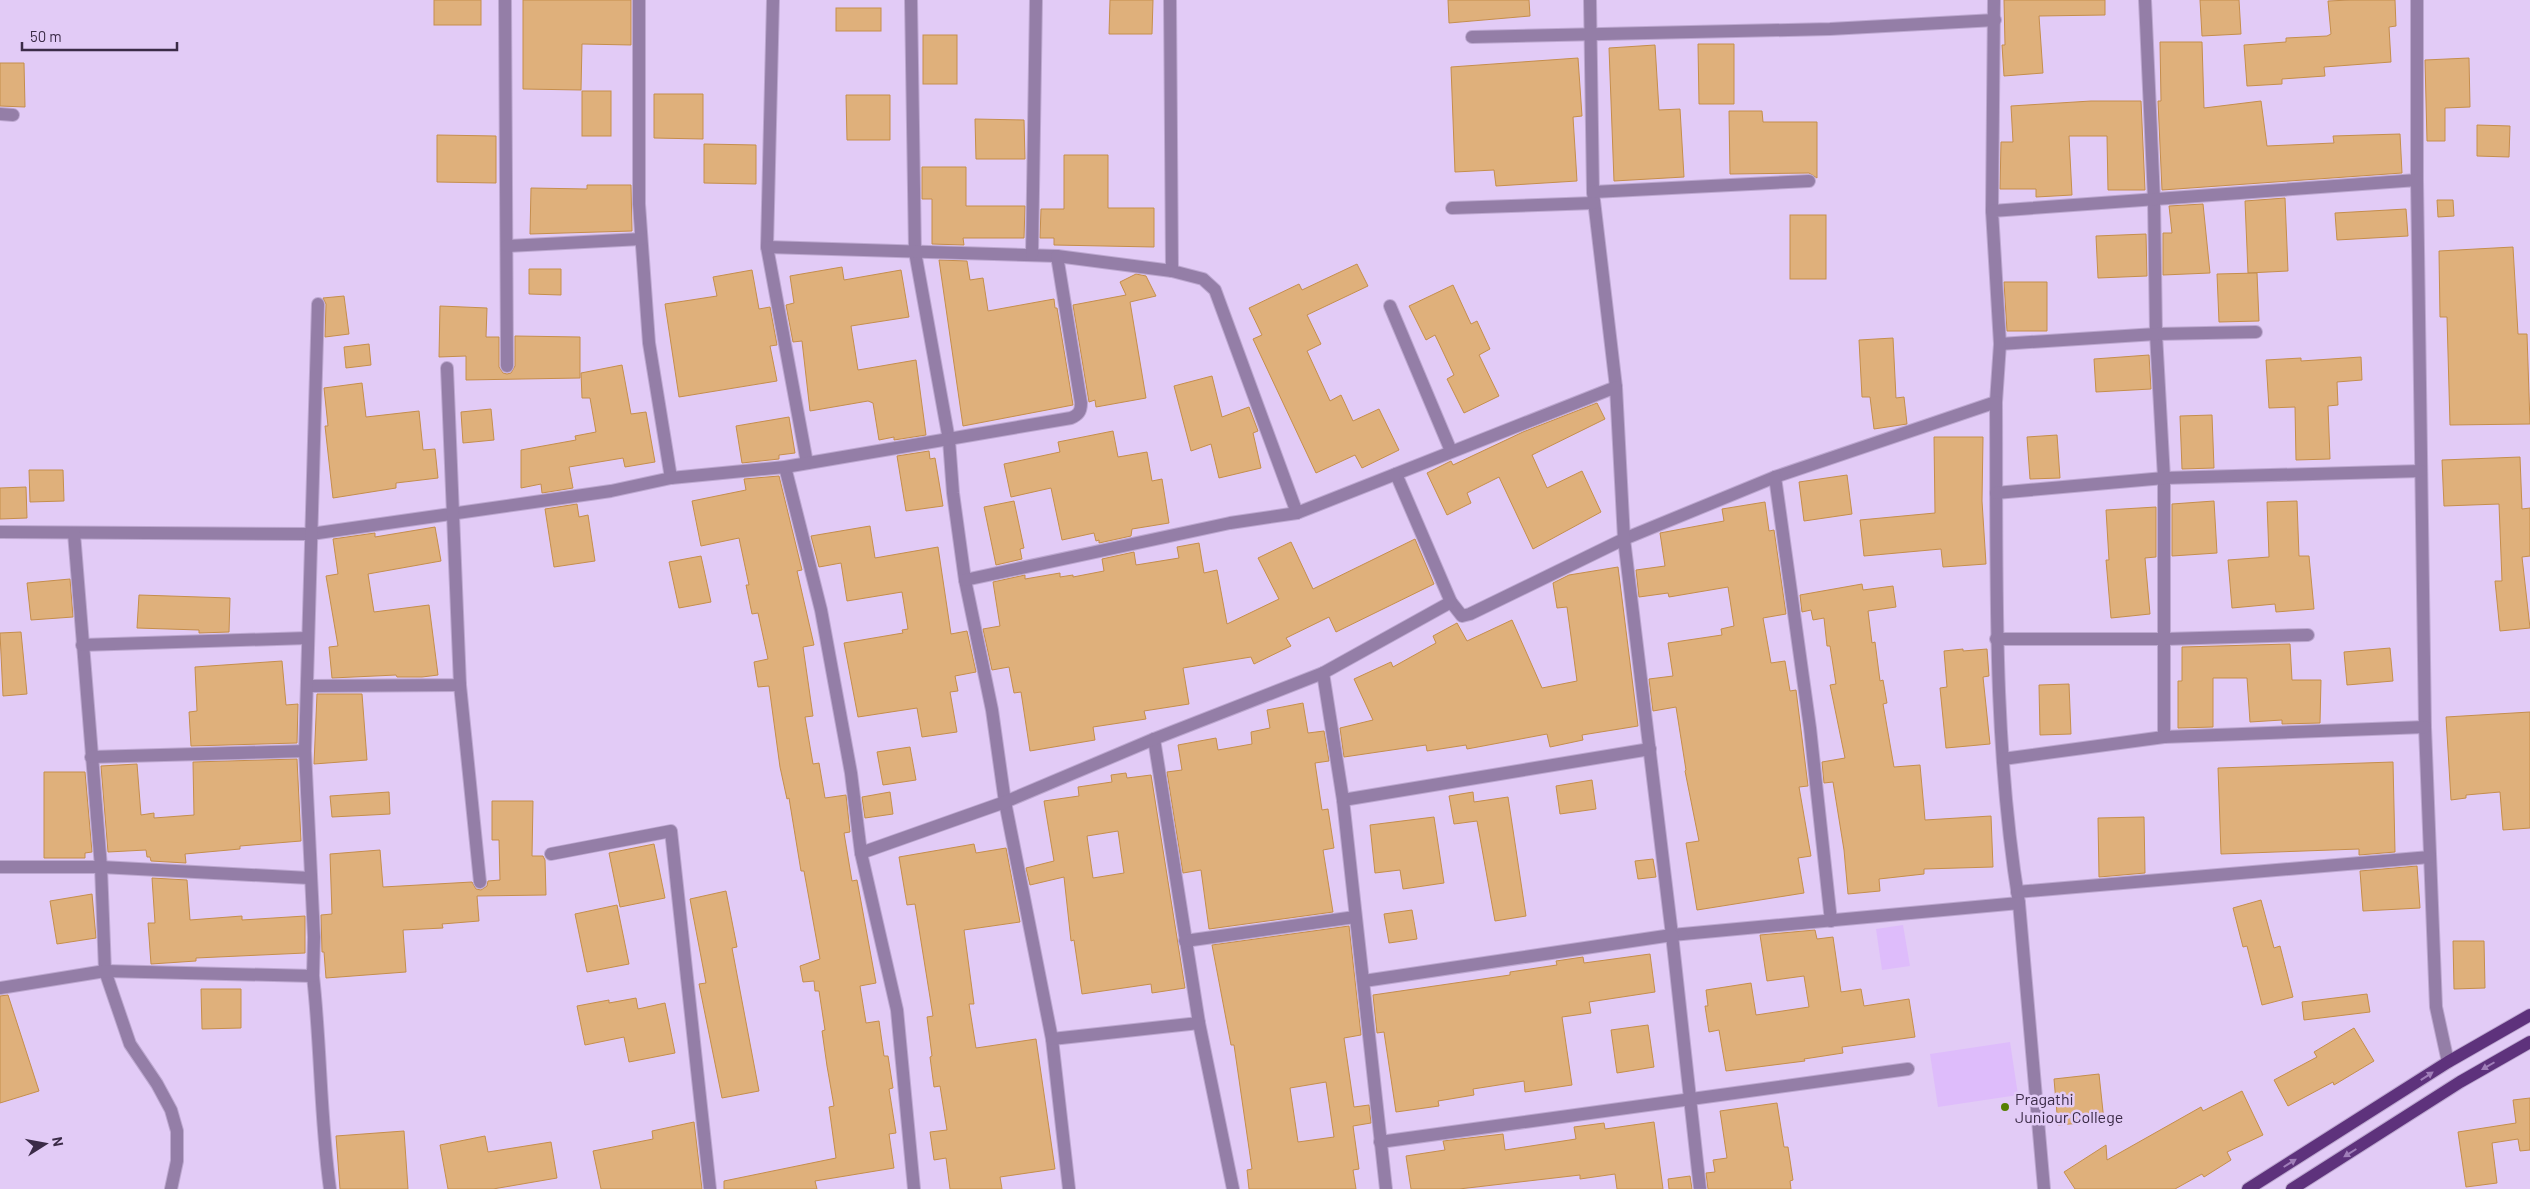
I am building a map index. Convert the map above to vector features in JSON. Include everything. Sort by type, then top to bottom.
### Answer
[{"type":"main road","points":[[2248,1189],[2448,1062],[2530,1016]]},
{"type":"main road","points":[[2292,1189],[2460,1082],[2530,1042]]},
{"type":"street","points":[[505,0],[507,366]]},
{"type":"street","points":[[639,0],[639,204],[641,239],[648,343],[671,478]]},
{"type":"street","points":[[773,0],[767,247],[807,463]]},
{"type":"street","points":[[911,0],[915,252],[949,440],[953,493],[965,580],[992,710],[1004,802],[1052,1039],[1068,1189]]},
{"type":"street","points":[[1032,255],[1036,0]]},
{"type":"street","points":[[1170,0],[1172,271]]},
{"type":"street","points":[[1590,0],[1593,198],[1616,387],[1624,539],[1692,1101],[1700,1189]]},
{"type":"street","points":[[1994,0],[1992,211],[2000,344],[1996,402],[1996,639],[2003,759],[2018,897],[2044,1189]]},
{"type":"street","points":[[2145,0],[2154,199],[2156,334],[2164,478],[2164,737]]},
{"type":"street","points":[[2418,0],[2417,180],[2425,728],[2436,1007],[2448,1062]]},
{"type":"street","points":[[1472,37],[1830,29],[1994,20]]},
{"type":"street","points":[[0,114],[13,115]]},
{"type":"street","points":[[1992,211],[2417,180]]},
{"type":"street","points":[[1452,208],[1809,182]]},
{"type":"street","points":[[507,246],[641,239]]},
{"type":"street","points":[[767,247],[1057,256],[1172,271],[1203,278],[1216,290],[1297,513]]},
{"type":"street","points":[[0,532],[311,534],[611,492],[671,478],[785,467],[1070,418],[1078,415],[1081,409],[1057,256]]},
{"type":"street","points":[[318,304],[305,751],[314,937],[313,976],[317,1015],[323,1145],[330,1189]]},
{"type":"street","points":[[1390,306],[1451,451]]},
{"type":"street","points":[[2000,344],[2156,334],[2256,332]]},
{"type":"street","points":[[447,368],[460,685],[480,882]]},
{"type":"street","points":[[965,580],[1212,527],[1297,513],[1616,387]]},
{"type":"street","points":[[1396,474],[1451,602],[1462,616],[1470,614],[1624,539],[1775,477],[1996,402]]},
{"type":"street","points":[[785,467],[821,610],[851,773],[861,853],[897,1010],[914,1189]]},
{"type":"street","points":[[1996,493],[2164,478],[2421,471]]},
{"type":"street","points":[[1775,477],[1810,728],[1831,921]]},
{"type":"street","points":[[74,533],[101,867],[105,971],[130,1044],[157,1084],[171,1110],[177,1132],[177,1161],[171,1189]]},
{"type":"street","points":[[861,853],[1004,802],[1154,739],[1323,673],[1451,602]]},
{"type":"street","points":[[1996,639],[2165,639],[2308,635]]},
{"type":"street","points":[[82,645],[308,638]]},
{"type":"street","points":[[1323,673],[1343,800],[1386,1189]]},
{"type":"street","points":[[308,686],[460,685]]},
{"type":"street","points":[[2003,759],[2164,737],[2425,728]]},
{"type":"street","points":[[1154,739],[1199,1024],[1233,1189]]},
{"type":"street","points":[[1343,800],[1650,749]]},
{"type":"street","points":[[91,757],[305,751]]},
{"type":"street","points":[[551,854],[671,831],[710,1189]]},
{"type":"street","points":[[1364,981],[1672,935],[1831,921],[2018,897],[2430,857]]},
{"type":"street","points":[[0,867],[101,867],[310,878]]},
{"type":"street","points":[[1185,941],[1355,917]]},
{"type":"street","points":[[0,988],[105,971],[313,976]]},
{"type":"street","points":[[1052,1039],[1199,1024]]},
{"type":"street","points":[[1380,1142],[1692,1101],[1908,1069]]},
{"type":"shaded area","points":[[1903,925],[1910,966],[1882,970],[1876,929]]},
{"type":"shaded area","points":[[2010,1042],[2018,1095],[1938,1107],[1930,1054]]},
{"type":"building","points":[[434,0],[481,0],[481,25],[434,25]]},
{"type":"building","points":[[523,0],[631,0],[631,45],[582,44],[581,90],[523,89]]},
{"type":"building","points":[[1110,0],[1153,0],[1152,34],[1109,34]]},
{"type":"building","points":[[1448,0],[1529,0],[1530,16],[1449,23]]},
{"type":"building","points":[[2004,0],[2105,0],[2105,15],[2039,16],[2043,73],[2004,76],[2002,45],[2005,45]]},
{"type":"building","points":[[2200,0],[2239,0],[2241,34],[2202,36]]},
{"type":"building","points":[[2395,0],[2396,26],[2389,27],[2391,62],[2324,67],[2325,76],[2282,79],[2282,84],[2247,86],[2244,45],[2286,42],[2286,38],[2327,36],[2331,34],[2328,1]]},
{"type":"building","points":[[836,8],[881,8],[881,31],[836,31]]},
{"type":"building","points":[[923,35],[957,35],[957,84],[923,84]]},
{"type":"building","points":[[2160,42],[2202,42],[2204,108],[2261,101],[2267,146],[2334,143],[2333,136],[2400,134],[2402,173],[2162,190],[2158,101],[2161,101]]},
{"type":"building","points":[[1698,44],[1734,44],[1734,104],[1699,104]]},
{"type":"building","points":[[1655,45],[1659,110],[1680,109],[1684,177],[1614,181],[1609,48]]},
{"type":"building","points":[[1578,58],[1582,116],[1573,117],[1577,181],[1496,186],[1494,170],[1455,172],[1451,67]]},
{"type":"building","points":[[2469,58],[2470,107],[2445,108],[2445,141],[2427,141],[2425,60]]},
{"type":"building","points":[[0,63],[24,63],[25,107],[0,106]]},
{"type":"building","points":[[582,91],[611,91],[611,136],[582,136]]},
{"type":"building","points":[[654,94],[703,94],[703,139],[654,138]]},
{"type":"building","points":[[846,95],[890,95],[890,140],[847,140]]},
{"type":"building","points":[[2091,101],[2141,101],[2145,190],[2108,190],[2107,136],[2069,136],[2072,195],[2036,197],[2036,189],[2000,189],[2001,142],[2013,142],[2011,106]]},
{"type":"building","points":[[1729,111],[1762,111],[1763,122],[1817,122],[1817,178],[1809,173],[1730,174]]},
{"type":"building","points":[[975,119],[1024,120],[1025,159],[976,159]]},
{"type":"building","points":[[2477,125],[2510,126],[2509,157],[2477,156]]},
{"type":"building","points":[[437,135],[496,136],[496,183],[437,182]]},
{"type":"building","points":[[704,144],[756,145],[756,184],[704,183]]},
{"type":"building","points":[[1064,155],[1108,155],[1108,208],[1154,208],[1154,247],[1054,245],[1054,238],[1040,238],[1041,209],[1064,209]]},
{"type":"building","points":[[922,167],[966,167],[966,206],[1025,206],[1024,238],[963,238],[964,245],[932,244],[932,199],[922,199]]},
{"type":"building","points":[[587,185],[631,185],[632,231],[530,234],[531,188],[587,189]]},
{"type":"building","points":[[2285,198],[2288,271],[2248,273],[2245,201]]},
{"type":"building","points":[[2437,200],[2453,200],[2454,216],[2438,217]]},
{"type":"building","points":[[2203,204],[2210,273],[2163,275],[2163,233],[2172,233],[2169,206]]},
{"type":"building","points":[[2406,209],[2408,236],[2337,240],[2335,213]]},
{"type":"building","points":[[1790,215],[1826,215],[1826,279],[1790,279]]},
{"type":"building","points":[[2146,234],[2147,276],[2098,278],[2096,236]]},
{"type":"building","points":[[2513,247],[2518,334],[2527,334],[2530,424],[2450,425],[2447,317],[2440,317],[2439,251]]},
{"type":"building","points":[[939,260],[967,261],[970,280],[983,278],[988,311],[1054,299],[1073,405],[963,426]]},
{"type":"building","points":[[1357,264],[1368,286],[1307,315],[1321,344],[1307,351],[1330,401],[1341,395],[1353,421],[1379,409],[1399,450],[1362,468],[1355,455],[1316,473],[1253,339],[1262,335],[1249,308],[1299,284],[1302,290]]},
{"type":"building","points":[[842,267],[844,280],[901,270],[909,317],[851,326],[858,370],[916,360],[926,435],[894,440],[894,437],[879,440],[873,403],[868,401],[810,411],[802,341],[793,342],[786,305],[794,303],[790,276]]},
{"type":"building","points":[[529,269],[561,269],[561,295],[529,294]]},
{"type":"building","points":[[752,270],[759,309],[770,307],[777,345],[770,346],[777,381],[679,397],[665,304],[717,296],[713,277]]},
{"type":"building","points":[[2257,273],[2259,321],[2219,322],[2217,274]]},
{"type":"building","points":[[1136,274],[1146,276],[1156,296],[1130,302],[1146,398],[1096,407],[1095,400],[1089,402],[1073,305],[1126,295],[1120,282]]},
{"type":"building","points":[[2004,282],[2047,282],[2047,331],[2007,331]]},
{"type":"building","points":[[1453,285],[1471,324],[1477,321],[1490,349],[1479,355],[1499,396],[1464,413],[1447,379],[1454,375],[1435,335],[1426,340],[1409,306]]},
{"type":"building","points":[[344,296],[349,334],[325,337],[326,304],[323,298]]},
{"type":"building","points":[[440,306],[487,308],[486,337],[499,337],[499,367],[503,373],[507,374],[511,373],[515,366],[515,336],[580,337],[580,378],[466,380],[466,356],[439,357]]},
{"type":"building","points":[[1893,338],[1896,398],[1904,397],[1907,424],[1874,429],[1870,397],[1862,397],[1859,340]]},
{"type":"building","points":[[369,344],[371,365],[346,368],[344,347]]},
{"type":"building","points":[[2149,355],[2151,389],[2096,392],[2094,359]]},
{"type":"building","points":[[2361,357],[2362,380],[2337,382],[2338,405],[2328,406],[2330,459],[2296,460],[2295,407],[2269,408],[2266,360],[2301,358],[2301,361]]},
{"type":"building","points":[[622,365],[631,414],[646,412],[655,462],[625,467],[623,458],[569,467],[573,488],[542,493],[541,484],[521,488],[521,450],[576,440],[575,436],[596,432],[590,398],[582,398],[581,373]]},
{"type":"building","points":[[1212,376],[1222,417],[1249,407],[1258,431],[1253,433],[1261,468],[1219,478],[1211,444],[1191,451],[1174,386]]},
{"type":"building","points":[[362,383],[366,417],[419,411],[423,450],[435,449],[438,478],[396,483],[396,488],[333,498],[325,426],[328,426],[324,388]]},
{"type":"building","points":[[1597,403],[1605,419],[1532,455],[1547,488],[1582,471],[1601,512],[1533,549],[1499,477],[1467,493],[1471,503],[1447,515],[1427,473],[1451,461],[1453,465],[1523,432]]},
{"type":"building","points":[[491,409],[494,440],[463,443],[461,412]]},
{"type":"building","points":[[2212,415],[2214,468],[2182,469],[2180,416]]},
{"type":"building","points":[[789,417],[795,453],[779,455],[779,459],[742,463],[736,426]]},
{"type":"building","points":[[1113,431],[1118,457],[1147,452],[1152,481],[1162,479],[1169,523],[1132,529],[1131,536],[1099,543],[1099,540],[1096,541],[1094,533],[1062,540],[1051,488],[1011,497],[1004,464],[1060,452],[1058,442]]},
{"type":"building","points":[[2057,435],[2060,478],[2030,479],[2027,437]]},
{"type":"building","points":[[1934,437],[1983,437],[1982,501],[1986,564],[1943,567],[1941,549],[1864,556],[1860,520],[1935,513]]},
{"type":"building","points":[[929,451],[930,459],[935,458],[943,506],[906,511],[897,456]]},
{"type":"building","points":[[2520,457],[2522,509],[2530,508],[2530,556],[2522,557],[2530,628],[2500,631],[2495,581],[2502,581],[2499,504],[2444,506],[2442,460]]},
{"type":"building","points":[[29,470],[63,470],[64,501],[30,502]]},
{"type":"building","points":[[1847,475],[1852,514],[1804,521],[1799,482]]},
{"type":"building","points":[[779,476],[802,570],[797,571],[814,645],[803,647],[813,716],[805,717],[813,764],[819,763],[825,798],[846,795],[850,832],[844,833],[852,881],[857,880],[876,983],[860,986],[866,1023],[879,1021],[884,1056],[888,1056],[893,1088],[889,1089],[896,1133],[889,1134],[894,1168],[815,1181],[817,1189],[724,1189],[724,1181],[836,1158],[829,1107],[834,1106],[822,1031],[825,1030],[819,991],[815,991],[814,981],[803,982],[800,966],[820,959],[804,871],[801,871],[789,798],[787,799],[780,767],[769,686],[758,687],[754,662],[768,659],[758,613],[752,614],[746,585],[749,585],[739,538],[701,546],[692,501],[746,490],[744,479]]},
{"type":"building","points":[[26,487],[27,518],[0,519],[0,488]]},
{"type":"building","points":[[1014,501],[1024,548],[1020,549],[1022,559],[996,565],[984,507]]},
{"type":"building","points":[[2214,501],[2217,553],[2172,556],[2172,504]]},
{"type":"building","points":[[2297,501],[2299,556],[2309,556],[2314,609],[2276,612],[2275,604],[2232,608],[2228,560],[2269,557],[2267,502]]},
{"type":"building","points":[[1765,502],[1769,531],[1774,530],[1786,614],[1763,618],[1771,663],[1785,661],[1790,691],[1796,690],[1808,786],[1799,787],[1811,856],[1798,858],[1804,893],[1697,910],[1686,843],[1699,841],[1685,771],[1676,707],[1653,711],[1649,679],[1673,676],[1668,643],[1722,635],[1721,629],[1734,626],[1728,587],[1669,597],[1668,593],[1639,597],[1636,570],[1665,566],[1660,533],[1724,521],[1722,509]]},
{"type":"building","points":[[577,504],[579,517],[588,515],[595,561],[554,567],[545,509]]},
{"type":"building","points":[[2156,507],[2156,557],[2145,558],[2150,614],[2111,618],[2106,560],[2109,560],[2106,510]]},
{"type":"building","points":[[870,526],[875,558],[938,547],[951,634],[967,631],[976,672],[955,676],[958,691],[950,692],[957,732],[922,737],[917,708],[858,717],[844,643],[903,633],[902,630],[908,629],[902,592],[847,601],[841,563],[819,567],[811,536]]},
{"type":"building","points":[[435,527],[441,561],[368,574],[374,612],[429,605],[438,675],[422,677],[397,677],[396,675],[332,678],[329,647],[338,646],[326,576],[338,574],[333,539],[375,533],[375,537]]},
{"type":"building","points":[[1415,539],[1434,584],[1336,632],[1329,617],[1286,638],[1291,646],[1254,664],[1251,657],[1183,668],[1189,704],[1144,711],[1146,719],[1093,727],[1095,740],[1030,751],[1021,692],[1014,693],[1009,667],[992,670],[983,629],[1000,626],[993,582],[1025,575],[1025,579],[1060,573],[1060,577],[1073,575],[1073,577],[1104,571],[1102,559],[1134,552],[1136,565],[1179,558],[1177,547],[1199,543],[1204,573],[1217,570],[1227,624],[1279,599],[1258,558],[1291,542],[1313,589]]},
{"type":"building","points":[[701,556],[711,602],[679,608],[669,562]]},
{"type":"building","points":[[1618,567],[1638,726],[1582,735],[1583,740],[1550,747],[1547,734],[1467,749],[1466,745],[1427,751],[1426,745],[1344,757],[1340,728],[1373,720],[1354,679],[1391,662],[1393,667],[1436,643],[1433,636],[1457,623],[1467,641],[1512,620],[1542,688],[1577,681],[1567,607],[1557,608],[1553,583],[1569,575]]},
{"type":"building","points":[[70,579],[73,617],[31,620],[27,583]]},
{"type":"building","points":[[1862,584],[1863,590],[1893,586],[1896,607],[1868,611],[1872,643],[1875,642],[1880,681],[1883,680],[1887,703],[1883,704],[1894,767],[1920,765],[1925,820],[1991,816],[1993,867],[1924,869],[1924,874],[1879,879],[1880,891],[1848,894],[1844,850],[1833,782],[1824,783],[1822,762],[1845,758],[1830,685],[1836,684],[1830,646],[1827,646],[1824,618],[1813,620],[1811,610],[1802,612],[1800,595]]},
{"type":"building","points":[[139,595],[230,598],[229,632],[199,633],[199,630],[137,628]]},
{"type":"building","points":[[21,632],[27,694],[3,696],[0,633]]},
{"type":"building","points":[[2290,644],[2292,680],[2321,680],[2320,723],[2282,724],[2282,720],[2250,722],[2247,678],[2213,678],[2213,727],[2178,728],[2178,681],[2182,681],[2182,647]]},
{"type":"building","points":[[2390,648],[2393,681],[2347,685],[2344,652]]},
{"type":"building","points":[[1963,649],[1963,651],[1987,649],[1989,676],[1983,677],[1990,744],[1946,748],[1940,688],[1947,687],[1944,651]]},
{"type":"building","points":[[282,661],[286,705],[298,704],[297,743],[191,746],[189,712],[197,711],[195,667]]},
{"type":"building","points":[[2069,684],[2071,734],[2040,735],[2039,685]]},
{"type":"building","points":[[317,694],[362,694],[367,760],[314,764]]},
{"type":"building","points":[[1303,703],[1308,733],[1324,731],[1329,761],[1315,763],[1322,810],[1328,809],[1334,848],[1323,850],[1333,912],[1209,929],[1201,870],[1183,873],[1167,772],[1182,770],[1178,745],[1216,738],[1218,750],[1252,744],[1251,732],[1270,728],[1267,710]]},
{"type":"building","points":[[2530,712],[2530,828],[2503,830],[2500,792],[2466,795],[2466,798],[2451,800],[2446,717]]},
{"type":"building","points":[[910,747],[916,780],[883,785],[877,752]]},
{"type":"building","points":[[297,759],[301,841],[240,846],[240,849],[185,854],[186,863],[151,861],[150,857],[147,857],[146,850],[108,852],[101,766],[137,764],[141,815],[154,813],[154,818],[194,815],[193,762]]},
{"type":"building","points":[[2393,762],[2395,852],[2359,855],[2359,849],[2221,854],[2218,768]]},
{"type":"building","points":[[44,772],[85,772],[92,852],[85,853],[85,858],[44,858]]},
{"type":"building","points":[[1126,773],[1127,778],[1151,775],[1185,988],[1152,993],[1151,984],[1082,994],[1074,940],[1071,941],[1064,877],[1030,885],[1026,868],[1054,861],[1044,801],[1079,796],[1078,787],[1112,782],[1111,775]],"holes":[[[1118,831],[1124,873],[1093,878],[1087,836]]]},
{"type":"building","points":[[1592,780],[1596,809],[1560,814],[1556,786]]},
{"type":"building","points":[[389,792],[390,814],[332,817],[330,796]]},
{"type":"building","points":[[890,792],[893,814],[865,818],[862,797]]},
{"type":"building","points":[[1473,792],[1474,802],[1508,797],[1526,916],[1495,921],[1477,821],[1454,824],[1449,796]]},
{"type":"building","points":[[492,801],[533,801],[532,856],[543,856],[545,860],[546,895],[477,896],[479,921],[442,924],[443,928],[403,930],[406,972],[326,978],[324,952],[322,952],[321,915],[332,914],[330,854],[380,850],[383,887],[472,882],[476,889],[481,890],[487,886],[488,881],[500,880],[499,840],[492,840]]},
{"type":"building","points":[[1434,817],[1444,883],[1403,889],[1400,870],[1375,873],[1370,825]]},
{"type":"building","points":[[2144,817],[2145,873],[2099,877],[2098,818]]},
{"type":"building","points":[[654,844],[665,898],[620,907],[609,853]]},
{"type":"building","points":[[974,844],[976,853],[1006,848],[1020,922],[964,930],[974,1004],[969,1004],[976,1048],[1036,1039],[1055,1169],[1000,1177],[1002,1189],[950,1189],[946,1158],[934,1160],[930,1132],[947,1130],[940,1086],[934,1087],[927,1017],[933,1016],[915,904],[907,905],[899,857]]},
{"type":"building","points":[[1653,859],[1656,877],[1638,879],[1635,861]]},
{"type":"building","points":[[2417,866],[2420,908],[2363,911],[2360,871]]},
{"type":"building","points":[[152,878],[187,880],[190,920],[242,916],[242,920],[305,916],[305,953],[196,958],[196,961],[151,964],[148,923],[155,923]]},
{"type":"building","points":[[726,891],[737,947],[732,948],[759,1091],[722,1098],[699,984],[706,983],[690,899]]},
{"type":"building","points":[[92,894],[96,938],[57,944],[50,901]]},
{"type":"building","points":[[2261,900],[2274,948],[2280,946],[2293,997],[2262,1005],[2247,946],[2243,947],[2233,908]]},
{"type":"building","points":[[617,905],[629,964],[587,972],[575,914]]},
{"type":"building","points":[[1412,910],[1417,939],[1389,943],[1384,914]]},
{"type":"building","points":[[1349,926],[1361,1035],[1344,1038],[1354,1107],[1369,1105],[1371,1123],[1353,1126],[1359,1169],[1353,1170],[1356,1189],[1249,1189],[1247,1170],[1252,1169],[1234,1045],[1231,1045],[1212,945]],"holes":[[[1326,1082],[1334,1137],[1298,1142],[1290,1088]]]},
{"type":"building","points":[[1815,930],[1817,939],[1833,937],[1841,992],[1861,989],[1864,1006],[1909,999],[1915,1037],[1842,1047],[1843,1053],[1804,1059],[1805,1061],[1726,1071],[1719,1030],[1709,1032],[1705,1006],[1708,1006],[1706,990],[1751,983],[1756,1015],[1809,1007],[1804,976],[1767,981],[1760,935]]},
{"type":"building","points":[[2453,941],[2484,941],[2485,988],[2454,989]]},
{"type":"building","points":[[1650,954],[1655,992],[1589,1002],[1591,1013],[1562,1017],[1572,1085],[1525,1092],[1524,1081],[1473,1089],[1474,1095],[1438,1101],[1439,1106],[1396,1112],[1384,1032],[1377,1033],[1373,995],[1510,975],[1510,972],[1557,965],[1556,961],[1583,957],[1584,963]]},
{"type":"building","points":[[201,989],[241,989],[241,1028],[202,1029]]},
{"type":"building","points":[[2367,994],[2370,1012],[2304,1020],[2302,1002]]},
{"type":"building","points":[[8,995],[39,1091],[0,1103],[0,996]]},
{"type":"building","points":[[636,998],[638,1009],[665,1003],[675,1053],[629,1062],[624,1037],[585,1045],[577,1006],[609,1000],[609,1003]]},
{"type":"building","points":[[1648,1025],[1654,1067],[1617,1073],[1611,1030]]},
{"type":"building","points":[[2354,1028],[2374,1061],[2334,1085],[2333,1082],[2288,1106],[2274,1080],[2317,1057],[2314,1052]]},
{"type":"building","points":[[2099,1074],[2104,1121],[2058,1125],[2054,1079]]},
{"type":"building","points":[[2242,1091],[2263,1135],[2227,1152],[2231,1160],[2204,1177],[2202,1174],[2175,1189],[2075,1189],[2064,1172],[2106,1145],[2107,1160],[2201,1107],[2203,1111]]},
{"type":"building","points":[[2530,1098],[2530,1150],[2520,1151],[2518,1139],[2492,1143],[2497,1183],[2466,1187],[2458,1132],[2516,1123],[2513,1100]]},
{"type":"building","points":[[1777,1103],[1784,1147],[1788,1147],[1793,1180],[1790,1181],[1791,1189],[1708,1189],[1706,1173],[1715,1172],[1713,1160],[1727,1158],[1720,1111]]},
{"type":"building","points":[[694,1122],[702,1189],[601,1189],[593,1151],[653,1139],[652,1131]]},
{"type":"building","points":[[1654,1122],[1663,1189],[1617,1189],[1615,1174],[1580,1179],[1580,1175],[1459,1189],[1411,1189],[1406,1156],[1445,1150],[1443,1141],[1503,1134],[1505,1150],[1576,1139],[1574,1127],[1604,1123],[1605,1129]]},
{"type":"building","points":[[404,1131],[408,1189],[340,1189],[336,1136]]},
{"type":"building","points":[[485,1136],[488,1152],[551,1142],[557,1178],[493,1189],[448,1189],[440,1145]]},
{"type":"building","points":[[1690,1176],[1692,1189],[1669,1189],[1668,1179]]},
{"type":"place","name":"Pragathi Juniour College","points":[[2005,1107]]}]
